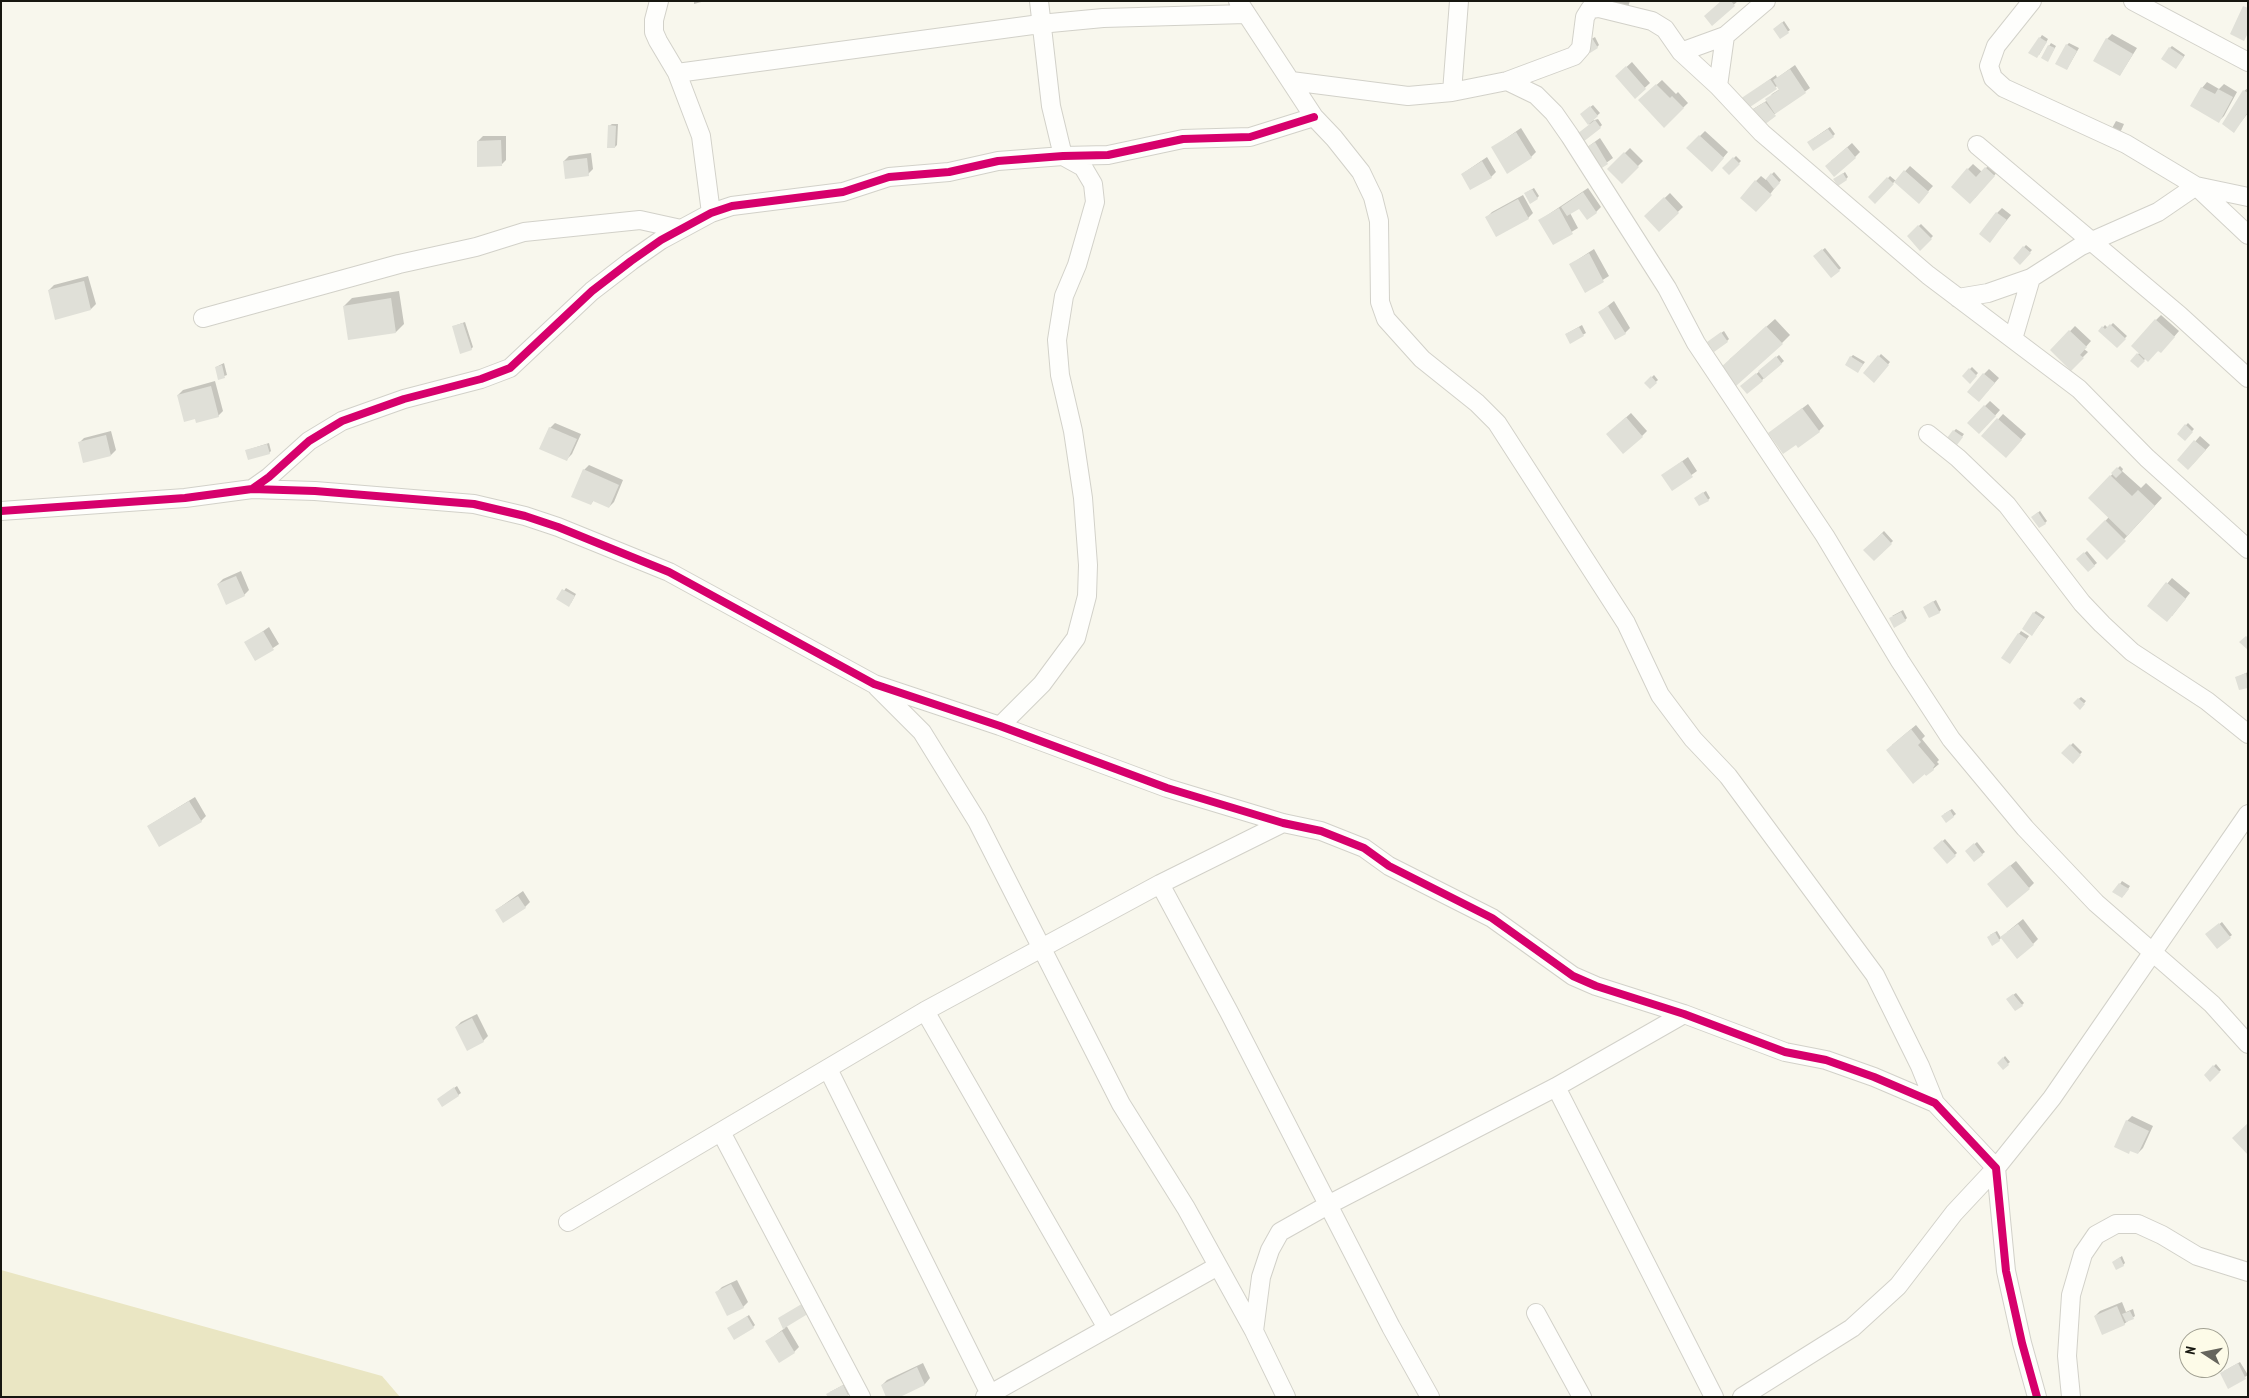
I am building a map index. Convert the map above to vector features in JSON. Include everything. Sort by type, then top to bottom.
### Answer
[{"type":"street","points":[[659,1],[654,20],[654,32],[677,72],[701,136],[711,213]]},
{"type":"street","points":[[1000,726],[1042,684],[1076,638],[1087,596],[1088,565],[1083,498],[1073,430],[1060,375],[1058,340],[1064,296],[1077,264],[1095,202],[1093,184],[1083,167],[1062,156],[1051,106],[1038,1]]},
{"type":"street","points":[[1452,92],[1459,1]]},
{"type":"street","points":[[1681,52],[1725,36],[1766,1]]},
{"type":"street","points":[[2032,1],[1996,46],[1989,66],[1994,78],[2004,88],[2126,144],[2196,186],[2248,235]]},
{"type":"street","points":[[2133,1],[2248,62]]},
{"type":"street","points":[[677,72],[1040,24],[1242,8],[1314,116],[1361,172],[1373,198],[1379,221],[1380,302],[1386,319],[1422,360],[1477,403],[1498,423],[1626,623],[1660,695],[1693,739],[1728,776],[1875,975],[1920,1066],[1935,1103],[1996,1168],[2006,1271],[2022,1343],[2037,1397]]},
{"type":"street","points":[[1291,80],[1408,96],[1452,92],[1507,81],[1574,56],[1581,48],[1584,17],[1590,9],[1599,8],[1652,21],[1665,29],[1681,52],[1718,86],[1762,133],[1928,275],[2079,389],[2148,458],[2248,549]]},
{"type":"street","points":[[1718,86],[1725,36]]},
{"type":"street","points":[[1507,81],[1536,95],[1554,113],[1570,136],[1667,288],[1696,342],[1820,528],[1900,660],[1951,739],[2025,828],[2083,889],[2151,952],[2212,1004],[2248,1044]]},
{"type":"street","points":[[252,489],[269,477],[309,441],[342,421],[404,399],[481,379],[510,368],[592,291],[631,261],[681,229],[711,213],[732,206],[761,201],[843,192],[890,177],[949,172],[998,161],[1062,156],[1108,155],[1183,139],[1250,138],[1314,116]]},
{"type":"street","points":[[1978,144],[2179,315],[2248,378]]},
{"type":"street","points":[[1958,298],[1988,293],[2031,278],[2050,264],[2093,241],[2158,212],[2196,186],[2248,196]]},
{"type":"street","points":[[203,318],[524,232],[640,220],[681,229]]},
{"type":"street","points":[[2013,339],[2031,278]]},
{"type":"street","points":[[1928,434],[1958,458],[2007,504],[2082,603],[2102,624],[2132,652],[2207,701],[2248,734]]},
{"type":"street","points":[[1,511],[185,498],[252,489],[315,491],[445,501],[494,508],[525,516],[602,543],[669,572],[874,684],[1000,726],[1166,788],[1283,823],[1321,831],[1364,848],[1389,866],[1492,918],[1573,976],[1596,986],[1684,1014],[1785,1052],[1826,1060],[1935,1103]]},
{"type":"street","points":[[874,684],[922,732],[977,821],[1121,1104],[1186,1208],[1254,1331],[1286,1397]]},
{"type":"street","points":[[1742,1397],[1852,1328],[1898,1286],[1954,1213],[1996,1168],[2052,1098],[2248,814]]},
{"type":"street","points":[[568,1222],[925,1011],[1160,884],[1283,823]]},
{"type":"street","points":[[1160,884],[1391,1327],[1430,1397]]},
{"type":"street","points":[[925,1011],[1107,1328]]},
{"type":"street","points":[[1254,1331],[1261,1277],[1270,1250],[1280,1232],[1328,1205],[1556,1087],[1684,1014]]},
{"type":"street","points":[[828,1069],[988,1395],[1218,1266]]},
{"type":"street","points":[[1556,1087],[1714,1397]]},
{"type":"street","points":[[721,1132],[861,1397]]},
{"type":"street","points":[[2071,1397],[2066,1356],[2071,1295],[2083,1254],[2096,1235],[2116,1224],[2138,1224],[2162,1235],[2198,1256],[2248,1272]]},
{"type":"street","points":[[1536,1313],[1582,1397]]},
{"type":"shaded area","points":[[1,1270],[382,1376],[400,1397],[1,1397]]},
{"type":"building","points":[[1721,1],[1731,1],[1735,6],[1712,26],[1704,16]]},
{"type":"building","points":[[2243,6],[2248,8],[2248,33],[2244,41],[2230,34]]},
{"type":"building","points":[[1782,22],[1789,33],[1780,39],[1773,29]]},
{"type":"building","points":[[2039,37],[2047,42],[2037,58],[2028,53]]},
{"type":"building","points":[[1592,38],[1598,48],[1590,53],[1584,43]]},
{"type":"building","points":[[2106,38],[2133,54],[2120,76],[2093,61]]},
{"type":"building","points":[[2066,44],[2077,51],[2067,70],[2055,64]]},
{"type":"building","points":[[2048,45],[2055,48],[2048,62],[2041,58]]},
{"type":"building","points":[[2169,47],[2184,57],[2176,69],[2161,59]]},
{"type":"building","points":[[1626,66],[1646,89],[1635,99],[1615,76]]},
{"type":"building","points":[[1790,69],[1806,93],[1775,114],[1765,99],[1779,90],[1773,80]]},
{"type":"building","points":[[1770,79],[1777,89],[1747,109],[1740,99]]},
{"type":"building","points":[[1656,84],[1670,98],[1672,96],[1684,108],[1664,128],[1638,100]]},
{"type":"building","points":[[2201,87],[2215,94],[2218,89],[2233,97],[2219,123],[2190,106]]},
{"type":"building","points":[[2243,90],[2248,93],[2248,112],[2234,133],[2222,124]]},
{"type":"building","points":[[1765,102],[1776,116],[1764,125],[1750,111]]},
{"type":"building","points":[[1590,106],[1598,116],[1588,125],[1580,114]]},
{"type":"building","points":[[1595,120],[1601,128],[1583,142],[1577,134]]},
{"type":"building","points":[[608,125],[616,126],[615,148],[607,148]]},
{"type":"building","points":[[1828,129],[1834,137],[1813,151],[1807,142]]},
{"type":"building","points":[[1516,132],[1532,158],[1507,174],[1491,147]]},
{"type":"building","points":[[1699,135],[1724,158],[1712,172],[1686,148]]},
{"type":"building","points":[[501,140],[502,166],[477,167],[477,141]]},
{"type":"building","points":[[1595,142],[1608,164],[1594,173],[1581,151]]},
{"type":"building","points":[[1847,147],[1856,158],[1834,177],[1825,166]]},
{"type":"building","points":[[1624,152],[1639,167],[1622,184],[1607,169]]},
{"type":"building","points":[[1733,157],[1740,164],[1729,175],[1722,168]]},
{"type":"building","points":[[587,158],[589,176],[565,179],[563,161]]},
{"type":"building","points":[[1482,161],[1492,178],[1470,190],[1461,174]]},
{"type":"building","points":[[1985,167],[1995,176],[1970,204],[1951,187],[1967,168],[1976,177]]},
{"type":"building","points":[[1904,170],[1929,192],[1919,204],[1894,182]]},
{"type":"building","points":[[1771,173],[1780,183],[1774,189],[1766,179]]},
{"type":"building","points":[[1843,173],[1847,180],[1838,186],[1833,179]]},
{"type":"building","points":[[1887,177],[1894,184],[1875,204],[1868,197]]},
{"type":"building","points":[[1755,180],[1772,195],[1756,212],[1740,198]]},
{"type":"building","points":[[1532,189],[1538,199],[1530,204],[1524,193]]},
{"type":"building","points":[[1583,192],[1597,213],[1587,220],[1579,209],[1567,216],[1561,207]]},
{"type":"building","points":[[1664,197],[1679,213],[1659,232],[1644,216]]},
{"type":"building","points":[[1518,199],[1529,219],[1496,237],[1485,217]]},
{"type":"building","points":[[1559,208],[1573,234],[1553,245],[1538,220]]},
{"type":"building","points":[[1996,212],[2007,220],[1990,243],[1979,234]]},
{"type":"building","points":[[1918,225],[1932,239],[1920,251],[1907,236]]},
{"type":"building","points":[[2023,246],[2031,253],[2020,265],[2013,258]]},
{"type":"building","points":[[1822,249],[1840,271],[1831,278],[1813,256]]},
{"type":"building","points":[[1589,253],[1604,282],[1585,293],[1569,264]]},
{"type":"building","points":[[84,281],[91,310],[55,320],[48,290]]},
{"type":"building","points":[[391,298],[396,333],[348,340],[343,306]]},
{"type":"building","points":[[1608,306],[1626,334],[1615,340],[1598,312]]},
{"type":"building","points":[[2155,319],[2175,337],[2161,353],[2158,351],[2148,362],[2131,346]]},
{"type":"building","points":[[463,323],[472,350],[460,354],[452,326]]},
{"type":"building","points":[[2110,324],[2126,339],[2117,348],[2098,331],[2102,326],[2105,329]]},
{"type":"building","points":[[1766,326],[1783,344],[1736,386],[1720,368]]},
{"type":"building","points":[[1579,327],[1584,336],[1570,344],[1565,334]]},
{"type":"building","points":[[2069,330],[2087,347],[2080,355],[2084,358],[2071,371],[2050,350]]},
{"type":"building","points":[[1721,332],[1728,342],[1714,352],[1707,342]]},
{"type":"building","points":[[2137,353],[2145,361],[2138,368],[2130,361]]},
{"type":"building","points":[[1878,355],[1889,365],[1874,383],[1863,373]]},
{"type":"building","points":[[1776,356],[1782,364],[1764,379],[1758,371]]},
{"type":"building","points":[[1850,356],[1863,364],[1858,373],[1845,365]]},
{"type":"building","points":[[222,365],[225,378],[218,380],[215,367]]},
{"type":"building","points":[[1969,368],[1977,376],[1970,384],[1962,376]]},
{"type":"building","points":[[1756,373],[1763,381],[1747,394],[1740,386]]},
{"type":"building","points":[[1983,373],[1995,383],[1979,402],[1967,392]]},
{"type":"building","points":[[1651,376],[1657,383],[1650,389],[1644,383]]},
{"type":"building","points":[[211,386],[219,417],[196,423],[195,419],[184,422],[177,395]]},
{"type":"building","points":[[1984,405],[1996,416],[1979,434],[1967,423]]},
{"type":"building","points":[[1802,408],[1820,432],[1798,448],[1796,445],[1783,454],[1768,433]]},
{"type":"building","points":[[1626,417],[1643,437],[1623,454],[1606,434]]},
{"type":"building","points":[[1997,418],[2022,440],[2006,458],[1981,436]]},
{"type":"building","points":[[2185,424],[2193,432],[2185,441],[2177,434]]},
{"type":"building","points":[[549,427],[577,439],[567,461],[539,449]]},
{"type":"building","points":[[1953,430],[1963,437],[1957,445],[1947,438]]},
{"type":"building","points":[[106,435],[111,456],[83,463],[78,442]]},
{"type":"building","points":[[2194,440],[2206,450],[2188,470],[2177,460]]},
{"type":"building","points":[[267,444],[270,454],[248,460],[245,450]]},
{"type":"building","points":[[1682,461],[1693,477],[1672,491],[1661,475]]},
{"type":"building","points":[[2117,467],[2122,472],[2116,478],[2111,473]]},
{"type":"building","points":[[583,469],[619,485],[609,508],[593,501],[591,505],[571,497]]},
{"type":"building","points":[[2110,475],[2132,496],[2138,490],[2155,506],[2127,536],[2088,498]]},
{"type":"building","points":[[1703,492],[1709,501],[1699,506],[1694,498]]},
{"type":"building","points":[[2038,512],[2046,524],[2039,528],[2031,517]]},
{"type":"building","points":[[2105,520],[2126,541],[2107,560],[2086,539]]},
{"type":"building","points":[[1882,533],[1892,544],[1874,561],[1863,550]]},
{"type":"building","points":[[2084,552],[2095,566],[2088,572],[2076,559]]},
{"type":"building","points":[[236,576],[245,596],[226,605],[217,584]]},
{"type":"building","points":[[2166,582],[2186,599],[2167,622],[2147,606]]},
{"type":"building","points":[[562,589],[575,596],[569,607],[556,599]]},
{"type":"building","points":[[1933,601],[1940,613],[1929,618],[1923,607]]},
{"type":"building","points":[[1901,612],[1906,621],[1894,628],[1889,618]]},
{"type":"building","points":[[2033,612],[2043,619],[2032,636],[2022,629]]},
{"type":"building","points":[[263,631],[274,650],[255,661],[244,642]]},
{"type":"building","points":[[2018,633],[2027,639],[2010,664],[2001,658]]},
{"type":"building","points":[[2246,636],[2248,638],[2248,650],[2239,642]]},
{"type":"building","points":[[2246,673],[2248,688],[2239,690],[2235,677]]},
{"type":"building","points":[[2078,698],[2085,704],[2080,710],[2073,703]]},
{"type":"building","points":[[1911,729],[1921,742],[1918,745],[1935,765],[1934,770],[1926,776],[1925,774],[1913,784],[1886,750]]},
{"type":"building","points":[[2070,744],[2081,755],[2073,764],[2061,753]]},
{"type":"building","points":[[189,801],[202,822],[159,847],[147,826]]},
{"type":"building","points":[[1950,810],[1954,817],[1946,823],[1941,816]]},
{"type":"building","points":[[1942,840],[1956,856],[1947,864],[1933,848]]},
{"type":"building","points":[[1974,843],[1983,855],[1974,862],[1965,851]]},
{"type":"building","points":[[2010,865],[2030,889],[2007,908],[1987,884]]},
{"type":"building","points":[[2119,883],[2129,889],[2122,898],[2112,892]]},
{"type":"building","points":[[518,896],[526,908],[503,923],[495,910]]},
{"type":"building","points":[[2219,923],[2231,938],[2217,949],[2205,934]]},
{"type":"building","points":[[2018,924],[2034,945],[2017,959],[2000,937]]},
{"type":"building","points":[[1995,932],[2000,941],[1992,946],[1987,937]]},
{"type":"building","points":[[2013,994],[2023,1006],[2015,1011],[2006,999]]},
{"type":"building","points":[[472,1018],[484,1042],[467,1051],[455,1027]]},
{"type":"building","points":[[2003,1057],[2009,1065],[2003,1070],[1997,1063]]},
{"type":"building","points":[[2213,1065],[2220,1072],[2210,1082],[2204,1075]]},
{"type":"building","points":[[454,1087],[459,1096],[442,1107],[437,1099]]},
{"type":"building","points":[[2126,1120],[2149,1131],[2138,1154],[2130,1151],[2129,1154],[2114,1147]]},
{"type":"building","points":[[2248,1123],[2248,1155],[2232,1138]]},
{"type":"building","points":[[2120,1257],[2124,1266],[2116,1270],[2112,1262]]},
{"type":"building","points":[[731,1284],[744,1308],[727,1316],[715,1292]]},
{"type":"building","points":[[805,1302],[811,1312],[783,1329],[778,1318]]},
{"type":"building","points":[[2117,1306],[2125,1325],[2102,1335],[2094,1316]]},
{"type":"building","points":[[2130,1311],[2134,1319],[2126,1322],[2122,1314]]},
{"type":"building","points":[[747,1316],[754,1328],[734,1340],[727,1328]]},
{"type":"building","points":[[782,1331],[795,1353],[779,1363],[765,1341]]},
{"type":"building","points":[[2238,1363],[2246,1379],[2228,1389],[2222,1378],[2229,1378],[2229,1368]]},
{"type":"building","points":[[917,1367],[925,1385],[900,1397],[886,1397],[881,1385]]},
{"type":"building","points":[[843,1385],[849,1397],[828,1397],[826,1394]]},
{"type":"cycle path","points":[[1,511],[185,498],[252,489],[269,477],[309,441],[342,421],[404,399],[481,379],[510,368],[592,291],[631,261],[661,240],[711,213],[732,206],[843,192],[889,177],[949,172],[998,161],[1108,155],[1183,139],[1250,137],[1314,117]]},
{"type":"cycle path","points":[[252,489],[315,491],[474,504],[525,516],[558,527],[669,572],[874,684],[1000,726],[1167,788],[1283,823],[1321,831],[1364,848],[1389,866],[1492,918],[1573,976],[1596,986],[1684,1014],[1785,1052],[1826,1060],[1874,1077],[1935,1103],[1996,1168],[2006,1271],[2022,1343],[2037,1397]]}]
